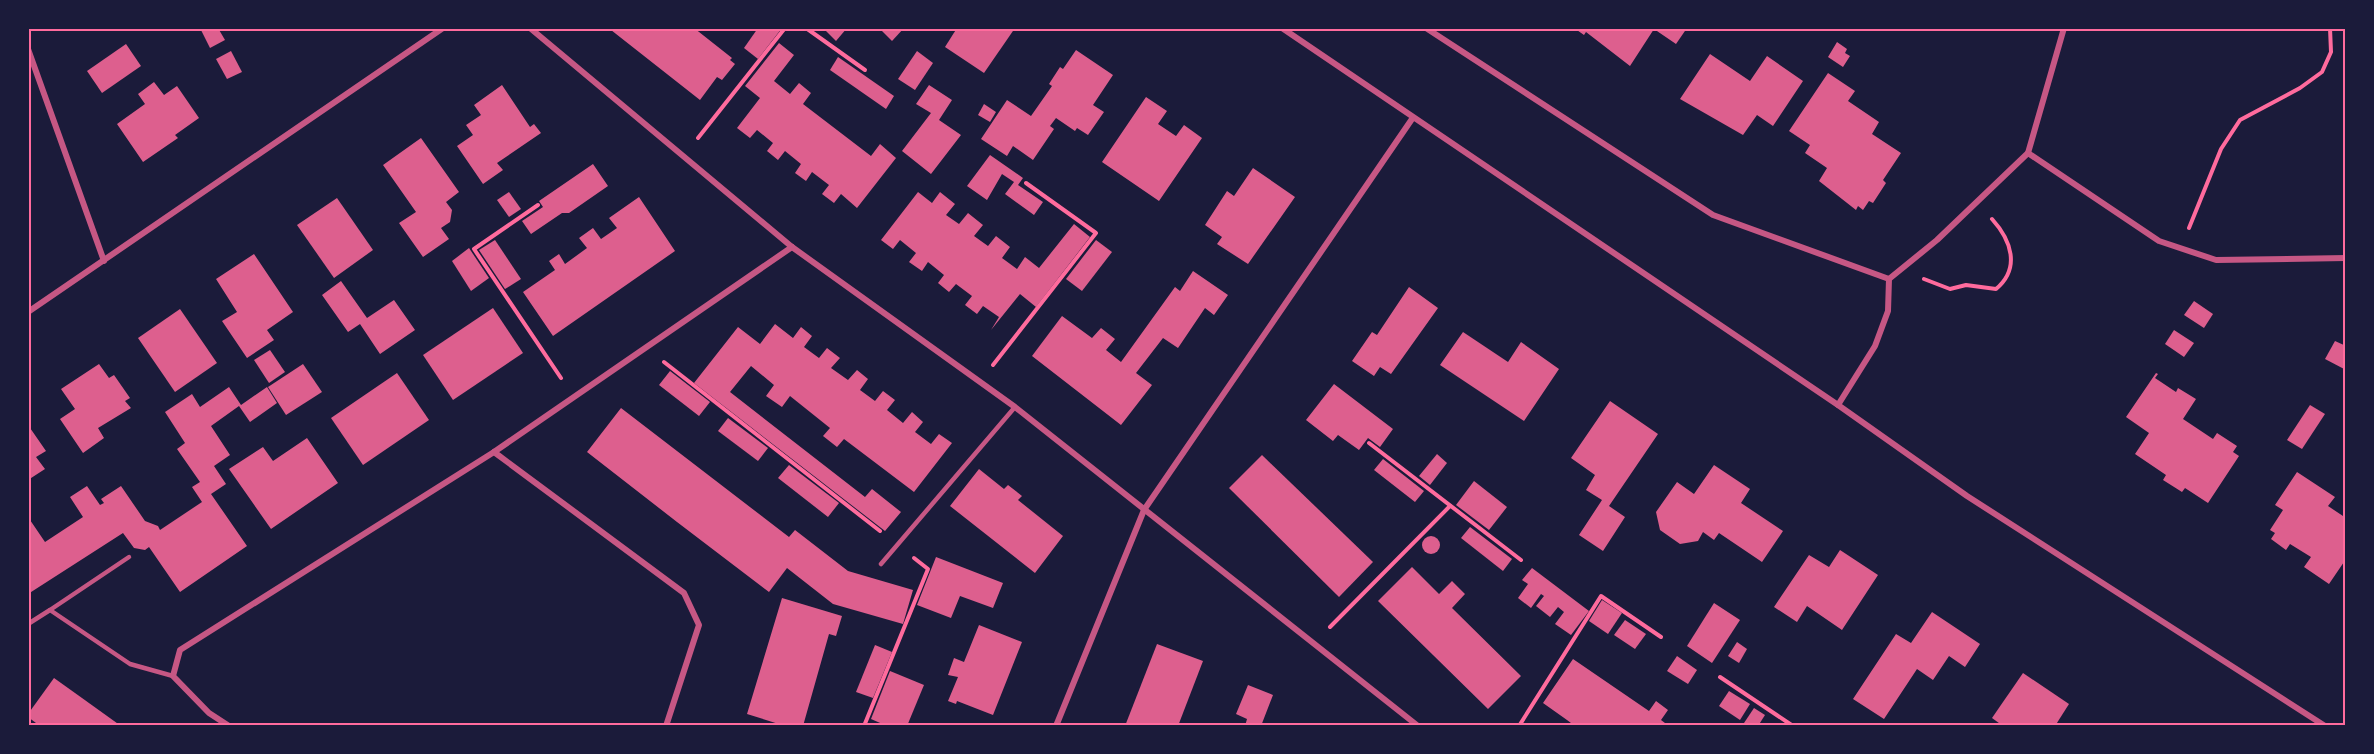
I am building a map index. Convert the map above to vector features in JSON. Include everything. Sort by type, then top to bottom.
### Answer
[{"type":"street","points":[[28,312],[443,28]]},
{"type":"street","points":[[530,28],[792,247],[1015,407],[1418,726]]},
{"type":"street","points":[[1282,28],[1412,119],[1838,405],[1967,496],[2325,726]]},
{"type":"street","points":[[1426,28],[1713,214],[1889,279]]},
{"type":"street","points":[[1889,279],[1976,203],[2028,153],[2064,28]]},
{"type":"street","points":[[28,49],[104,261]]},
{"type":"street","points":[[1056,726],[1144,510],[1412,119]]},
{"type":"street","points":[[2028,153],[2159,241],[2216,260],[2346,258]]},
{"type":"street","points":[[229,726],[209,713],[173,675],[180,650],[494,452],[792,247]]},
{"type":"street","points":[[1838,405],[1875,346],[1888,311],[1889,279]]},
{"type":"street","points":[[494,452],[684,593],[699,625],[666,726]]},
{"type":"lane","points":[[881,564],[1015,407]]},
{"type":"lane","points":[[28,624],[129,557]]},
{"type":"lane","points":[[50,610],[130,664],[173,675]]},
{"type":"path","points":[[684,156],[785,28]]},
{"type":"path","points":[[806,28],[865,70]]},
{"type":"path","points":[[2181,248],[2208,186],[2221,149],[2240,120],[2300,88],[2322,72],[2331,52],[2330,28]]},
{"type":"path","points":[[980,382],[1096,233],[1026,183]]},
{"type":"path","points":[[1904,268],[1932,285],[1950,289],[1966,285],[1996,289],[2004,282],[2010,270],[2012,251],[2008,240],[1976,203]]},
{"type":"path","points":[[538,205],[474,249],[573,397]]},
{"type":"path","points":[[644,347],[928,569],[864,726]]},
{"type":"path","points":[[1369,443],[1521,560]]},
{"type":"path","points":[[1314,643],[1450,506]]},
{"type":"path","points":[[1519,726],[1601,596],[1661,637]]},
{"type":"path","points":[[1720,677],[1793,726]]},
{"type":"building","points":[[200,28],[218,28],[225,40],[210,48]]},
{"type":"building","points":[[612,28],[694,28],[732,58],[730,60],[735,64],[722,80],[717,77],[700,100],[611,30]]},
{"type":"building","points":[[758,28],[782,28],[758,59],[744,48]]},
{"type":"building","points":[[823,28],[847,28],[836,41]]},
{"type":"building","points":[[879,28],[904,28],[892,41]]},
{"type":"building","points":[[957,28],[1015,28],[984,73],[945,47]]},
{"type":"building","points":[[1574,28],[1687,28],[1676,44],[1654,29],[1630,66],[1586,32],[1584,35]]},
{"type":"building","points":[[1837,42],[1847,49],[1845,53],[1850,56],[1843,67],[1828,57]]},
{"type":"building","points":[[779,43],[794,55],[774,81],[790,94],[799,83],[811,93],[803,104],[871,156],[880,144],[896,158],[857,208],[841,194],[834,203],[822,194],[829,185],[812,172],[806,181],[795,173],[801,164],[785,151],[778,160],[767,151],[773,143],[757,130],[750,138],[737,128],[760,98],[745,86]]},
{"type":"building","points":[[126,44],[141,66],[102,93],[87,71]]},
{"type":"building","points":[[1076,50],[1113,75],[1093,105],[1104,112],[1088,135],[1077,128],[1075,131],[1056,118],[1050,126],[1054,129],[1033,160],[1013,146],[1007,156],[981,139],[1007,100],[1031,116],[1052,86],[1049,84],[1060,67],[1063,69]]},
{"type":"building","points":[[231,51],[242,72],[227,79],[216,59]]},
{"type":"building","points":[[917,51],[933,63],[915,90],[898,79]]},
{"type":"building","points":[[1710,54],[1750,81],[1767,56],[1803,81],[1773,126],[1757,115],[1743,135],[1680,99]]},
{"type":"building","points":[[838,57],[894,96],[886,109],[830,70]]},
{"type":"building","points":[[1828,73],[1855,91],[1848,101],[1879,122],[1872,134],[1901,153],[1883,180],[1886,183],[1873,203],[1869,201],[1863,210],[1858,206],[1856,210],[1819,181],[1827,168],[1805,153],[1810,145],[1789,131]]},
{"type":"building","points":[[154,82],[164,95],[177,86],[199,118],[175,135],[178,138],[143,162],[117,124],[145,104],[138,94]]},
{"type":"building","points":[[502,85],[530,127],[534,124],[541,133],[497,163],[503,170],[483,184],[457,146],[473,135],[466,125],[481,115],[474,105]]},
{"type":"building","points":[[929,85],[952,100],[939,120],[961,135],[931,174],[902,151],[931,113],[916,104]]},
{"type":"building","points":[[1146,97],[1167,111],[1158,124],[1176,136],[1184,125],[1202,138],[1159,201],[1102,162]]},
{"type":"building","points":[[984,104],[996,112],[990,122],[978,115]]},
{"type":"building","points":[[421,138],[459,192],[446,202],[452,210],[450,222],[441,228],[449,239],[423,257],[399,223],[416,212],[383,165]]},
{"type":"building","points":[[990,155],[1023,178],[1018,185],[1043,202],[1034,215],[1005,194],[1014,182],[1002,174],[987,200],[967,186]]},
{"type":"building","points":[[593,164],[608,186],[569,213],[562,213],[531,234],[522,221],[543,207],[539,201]]},
{"type":"building","points":[[1253,168],[1295,197],[1248,264],[1217,244],[1222,237],[1205,225],[1227,191],[1234,196]]},
{"type":"building","points":[[509,192],[521,209],[509,217],[497,200]]},
{"type":"building","points":[[918,192],[932,203],[940,192],[955,204],[946,215],[959,224],[968,213],[983,225],[974,236],[988,246],[996,236],[1010,247],[1002,258],[1017,269],[1025,257],[1039,268],[1074,224],[1090,237],[1036,307],[1020,294],[991,330],[999,317],[983,306],[977,314],[965,305],[972,296],[956,284],[949,292],[938,283],[944,275],[928,262],[922,271],[909,262],[916,253],[900,240],[893,249],[881,240]]},
{"type":"building","points":[[639,197],[675,251],[553,336],[523,292],[555,270],[549,261],[559,254],[565,264],[587,248],[579,238],[593,228],[601,239],[617,228],[609,218]]},
{"type":"building","points":[[337,198],[373,250],[334,278],[297,225]]},
{"type":"building","points":[[495,240],[521,279],[505,289],[479,250]]},
{"type":"building","points":[[1096,240],[1112,252],[1082,291],[1066,279]]},
{"type":"building","points":[[469,248],[489,278],[471,291],[452,261]]},
{"type":"building","points":[[254,254],[293,312],[267,330],[274,340],[247,358],[222,321],[237,312],[216,279]]},
{"type":"building","points":[[1193,271],[1228,295],[1214,315],[1205,308],[1178,348],[1163,338],[1136,373],[1152,385],[1121,425],[1032,356],[1062,316],[1092,338],[1101,328],[1115,339],[1106,350],[1121,362],[1175,287],[1180,291]]},
{"type":"building","points":[[341,281],[367,318],[394,300],[415,330],[380,354],[360,324],[348,332],[322,295]]},
{"type":"building","points":[[1409,287],[1438,308],[1391,374],[1380,367],[1374,376],[1352,361],[1372,332],[1377,335]]},
{"type":"building","points":[[2194,301],[2213,314],[2204,328],[2184,315]]},
{"type":"building","points":[[493,308],[523,353],[453,400],[423,355]]},
{"type":"building","points":[[180,309],[217,363],[175,392],[138,338]]},
{"type":"building","points":[[775,324],[793,338],[801,327],[812,336],[804,347],[819,358],[827,348],[840,358],[831,368],[848,380],[857,370],[868,379],[860,390],[875,401],[883,391],[895,400],[887,410],[903,423],[912,412],[923,422],[915,432],[931,444],[939,434],[952,443],[914,492],[844,439],[837,447],[823,436],[830,428],[790,396],[782,407],[766,396],[774,385],[751,366],[730,392],[865,497],[872,489],[901,512],[885,531],[694,383],[738,327],[760,344]]},
{"type":"building","points":[[2174,330],[2194,343],[2184,357],[2165,344]]},
{"type":"building","points":[[1463,332],[1508,362],[1521,342],[1559,369],[1524,421],[1440,365]]},
{"type":"building","points":[[2335,341],[2346,346],[2346,370],[2325,359]]},
{"type":"building","points":[[270,350],[285,372],[269,383],[254,360]]},
{"type":"building","points":[[99,364],[109,378],[114,375],[130,398],[125,401],[131,408],[98,428],[104,438],[83,453],[60,419],[75,409],[61,389]]},
{"type":"building","points":[[303,364],[322,392],[286,415],[268,387]]},
{"type":"building","points":[[670,371],[710,402],[699,416],[659,385]]},
{"type":"building","points":[[397,373],[429,420],[363,465],[331,418]]},
{"type":"building","points":[[2156,373],[2158,374],[2155,378],[2176,392],[2178,388],[2196,399],[2183,419],[2213,439],[2217,433],[2237,446],[2233,452],[2239,456],[2208,503],[2185,488],[2182,492],[2163,480],[2166,475],[2135,454],[2149,433],[2126,417]]},
{"type":"building","points":[[1334,384],[1393,429],[1380,447],[1368,438],[1359,450],[1338,435],[1333,441],[1306,420]]},
{"type":"building","points":[[229,387],[241,405],[267,387],[277,403],[250,422],[239,406],[211,426],[230,455],[214,466],[226,484],[211,494],[247,546],[180,592],[149,547],[145,550],[134,548],[123,533],[28,594],[28,517],[45,542],[83,517],[70,497],[87,486],[100,505],[104,503],[101,499],[121,486],[145,521],[158,526],[160,530],[202,502],[192,487],[200,482],[177,449],[185,443],[165,412],[192,394],[200,407]]},
{"type":"building","points":[[1610,401],[1658,434],[1609,506],[1625,517],[1603,551],[1579,535],[1602,500],[1586,490],[1595,475],[1571,458]]},
{"type":"building","points":[[2310,405],[2325,414],[2302,449],[2287,440]]},
{"type":"building","points":[[621,408],[789,537],[795,530],[848,571],[913,590],[903,624],[833,604],[787,568],[769,592],[677,522],[587,452]]},
{"type":"building","points":[[728,418],[768,448],[758,461],[718,431]]},
{"type":"building","points":[[28,425],[46,451],[36,457],[45,469],[28,480]]},
{"type":"building","points":[[307,438],[338,483],[271,529],[229,469],[263,447],[273,461]]},
{"type":"building","points":[[1437,454],[1447,463],[1430,485],[1419,476]]},
{"type":"building","points":[[1262,455],[1373,562],[1339,597],[1229,488]]},
{"type":"building","points":[[1383,459],[1424,491],[1415,502],[1374,470]]},
{"type":"building","points":[[789,465],[839,503],[828,517],[778,478]]},
{"type":"building","points":[[1714,465],[1750,489],[1741,503],[1783,531],[1762,562],[1719,533],[1714,540],[1703,532],[1698,541],[1680,544],[1660,530],[1656,512],[1677,482],[1694,494]]},
{"type":"building","points":[[979,469],[1004,489],[1008,485],[1022,496],[1018,500],[1063,536],[1035,573],[950,506]]},
{"type":"building","points":[[2297,472],[2335,497],[2328,506],[2346,518],[2346,559],[2329,584],[2304,567],[2311,557],[2290,544],[2286,550],[2271,539],[2275,533],[2270,530],[2283,510],[2275,505]]},
{"type":"building","points":[[1474,481],[1507,507],[1489,530],[1456,505]]},
{"type":"building","points":[[1470,527],[1512,559],[1503,571],[1461,538]]},
{"type":"building","points":[[1431,536],[1437,539],[1440,545],[1437,551],[1431,554],[1425,551],[1422,545],[1425,539]]},
{"type":"building","points":[[1840,550],[1878,575],[1842,630],[1807,606],[1797,622],[1774,607],[1809,555],[1829,567]]},
{"type":"building","points":[[936,557],[1003,583],[993,608],[960,596],[951,618],[917,605]]},
{"type":"building","points":[[1412,567],[1439,594],[1452,581],[1465,594],[1452,608],[1521,676],[1488,709],[1378,601]]},
{"type":"building","points":[[1532,568],[1589,611],[1571,635],[1555,624],[1564,612],[1558,607],[1550,617],[1536,606],[1544,596],[1541,594],[1531,608],[1518,598],[1528,584],[1522,580]]},
{"type":"building","points":[[782,598],[842,616],[836,636],[829,634],[803,726],[785,726],[747,714]]},
{"type":"building","points":[[1602,600],[1622,613],[1608,634],[1589,621]]},
{"type":"building","points":[[1714,603],[1740,620],[1712,663],[1687,646]]},
{"type":"building","points":[[1932,612],[1980,644],[1965,667],[1949,656],[1933,680],[1917,669],[1884,719],[1853,699],[1896,634],[1911,643]]},
{"type":"building","points":[[1625,620],[1646,634],[1635,649],[1614,635]]},
{"type":"building","points":[[979,625],[1022,642],[993,715],[957,701],[956,704],[948,701],[958,677],[948,675],[954,658],[964,662]]},
{"type":"building","points":[[1737,642],[1747,649],[1739,663],[1728,656]]},
{"type":"building","points":[[1157,644],[1203,661],[1178,726],[1125,726]]},
{"type":"building","points":[[875,645],[892,652],[873,698],[856,692]]},
{"type":"building","points":[[1677,656],[1697,670],[1688,684],[1667,671]]},
{"type":"building","points":[[1573,659],[1649,711],[1656,701],[1668,710],[1661,720],[1669,726],[1575,726],[1543,703]]},
{"type":"building","points":[[890,671],[924,685],[907,726],[887,726],[871,719]]},
{"type":"building","points":[[2023,673],[2069,704],[2055,726],[2003,726],[1992,718]]},
{"type":"building","points":[[54,678],[121,726],[40,726],[28,717],[28,714]]},
{"type":"building","points":[[1248,685],[1273,695],[1261,726],[1245,726],[1247,719],[1236,714]]},
{"type":"building","points":[[1729,691],[1750,704],[1740,720],[1719,706]]},
{"type":"building","points":[[1754,708],[1765,715],[1758,726],[1747,726],[1744,723]]}]
